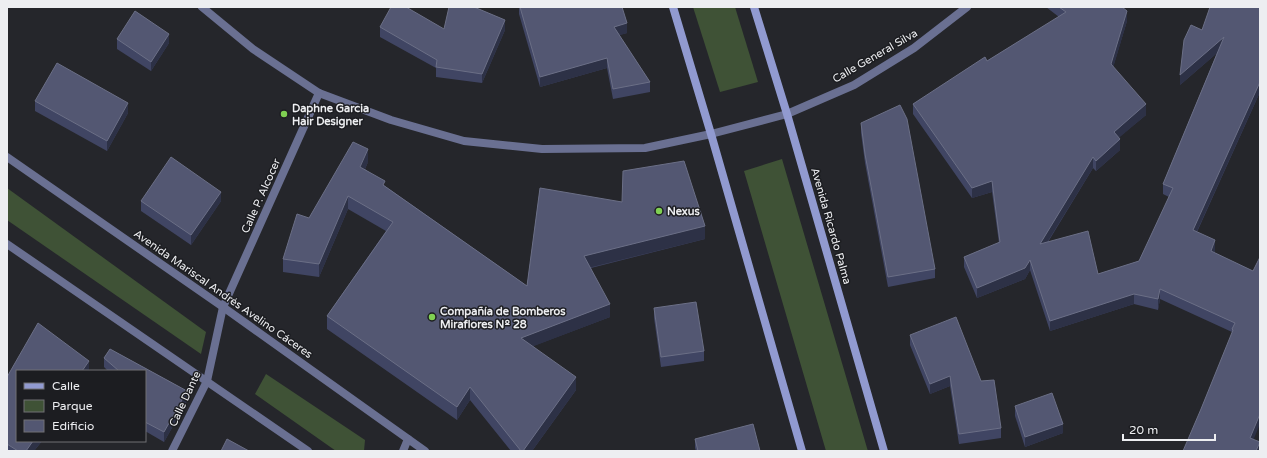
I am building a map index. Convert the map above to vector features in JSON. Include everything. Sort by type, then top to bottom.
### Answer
[{"type":"main road","points":[[672,7],[711,134],[802,451]]},
{"type":"main road","name":"Avenida Ricardo Palma","points":[[754,7],[787,114],[884,451]]},
{"type":"street","name":"Calle General Silva","points":[[202,7],[253,49],[319,93],[390,120],[464,141],[542,149],[645,148],[711,134],[787,114],[854,84],[908,52],[967,7]]},
{"type":"street","name":"Calle P. Alcocer","points":[[223,307],[319,93]]},
{"type":"street","name":"Avenida Mariscal Andrés Avelino Cáceres","points":[[7,157],[223,307],[425,451]]},
{"type":"street","points":[[7,244],[308,451]]},
{"type":"street","name":"Calle Dante","points":[[172,451],[207,381],[223,307]]},
{"type":"street","points":[[403,451],[408,439]]},
{"type":"green space","points":[[693,7],[735,7],[758,82],[720,92]]},
{"type":"green space","points":[[782,159],[868,451],[826,451],[744,171]]},
{"type":"green space","points":[[7,188],[206,332],[201,354],[7,220]]},
{"type":"green space","points":[[266,374],[365,440],[364,451],[336,451],[255,394]]},
{"type":"building","points":[[391,7],[406,7],[444,29],[449,7],[474,7],[505,20],[482,74],[436,67],[437,60],[380,27]]},
{"type":"building","points":[[520,7],[622,7],[627,23],[614,27],[650,82],[613,89],[607,58],[540,77]]},
{"type":"building","points":[[1059,7],[1122,7],[1127,11],[1111,64],[1146,104],[1114,132],[1120,139],[1096,161],[1093,157],[1040,244],[1088,231],[1098,274],[1139,261],[1173,188],[1163,184],[1224,37],[1180,75],[1184,40],[1191,25],[1202,30],[1210,7],[1260,7],[1260,82],[1193,230],[1215,240],[1211,251],[1253,271],[1260,257],[1260,414],[1250,438],[1260,442],[1256,451],[1183,451],[1235,323],[1160,289],[1158,299],[1134,294],[1050,321],[1030,260],[1025,268],[977,288],[964,257],[1000,242],[992,181],[972,188],[913,104],[985,57],[987,61],[1066,12]]},
{"type":"building","points":[[135,11],[169,34],[151,62],[117,39]]},
{"type":"building","points":[[57,63],[128,103],[107,141],[35,101]]},
{"type":"building","points":[[900,105],[907,119],[935,269],[888,277],[865,154],[861,123]]},
{"type":"building","points":[[353,142],[368,149],[360,167],[385,181],[383,185],[527,286],[540,188],[622,202],[623,171],[684,161],[705,226],[584,256],[610,304],[521,338],[576,377],[523,451],[521,451],[470,387],[457,407],[327,316],[393,222],[348,196],[319,264],[283,259],[297,214],[309,218]]},
{"type":"building","points":[[171,157],[221,192],[191,235],[141,201]]},
{"type":"building","points":[[696,302],[704,351],[661,357],[654,308]]},
{"type":"building","points":[[956,317],[981,381],[994,380],[1001,428],[959,434],[950,376],[930,384],[910,335]]},
{"type":"building","points":[[38,323],[89,361],[83,370],[16,370],[16,442],[32,442],[26,451],[18,451],[7,444],[7,377]]},
{"type":"building","points":[[110,349],[187,391],[164,432],[146,423],[146,370],[118,370],[104,358]]},
{"type":"building","points":[[1052,393],[1063,424],[1025,437],[1015,406]]},
{"type":"building","points":[[753,424],[760,451],[698,451],[695,439]]},
{"type":"building","points":[[227,439],[249,451],[221,451]]},
{"type":"place","name":"Daphne Garcia Hair Designer","points":[[284,114]]},
{"type":"place","name":"Nexus","points":[[659,211]]},
{"type":"place","name":"Compañía de Bomberos Miraflores Nº 28","points":[[432,317]]}]
